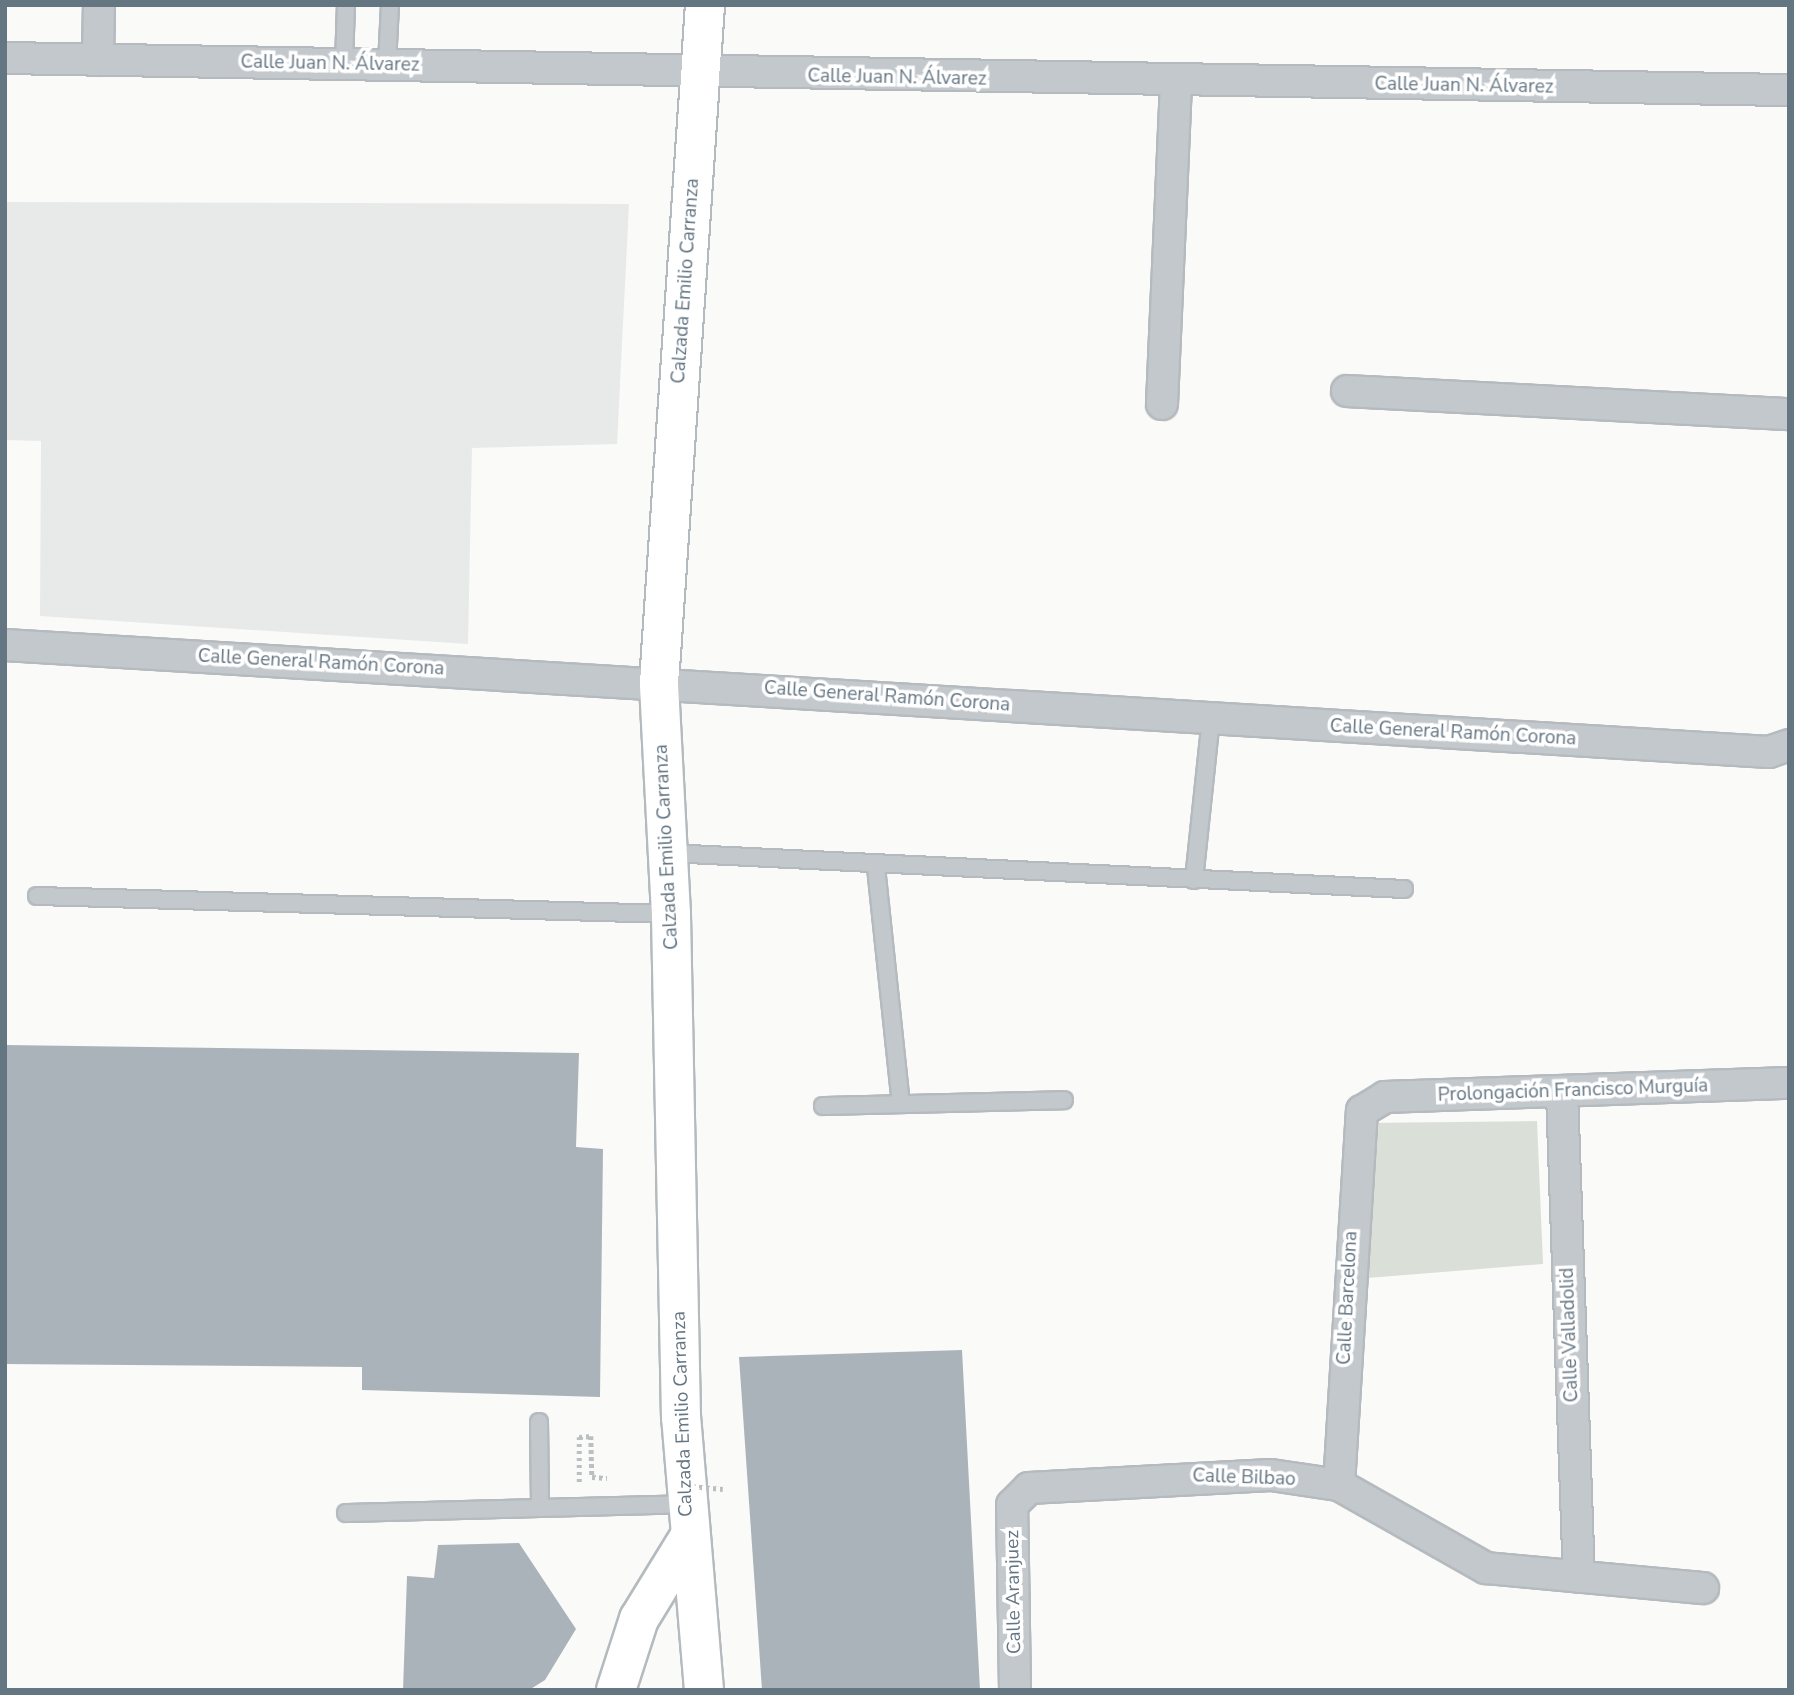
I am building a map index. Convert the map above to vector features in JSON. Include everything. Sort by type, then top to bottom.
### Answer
[{"type":"main road","name":"Calzada Emilio Carranza","points":[[704,1690],[684,1509],[671,914],[659,683],[705,5]]},
{"type":"main road","points":[[616,1690],[639,1619],[684,1509]]},
{"type":"main road","points":[[587,1690],[639,1619]]},
{"type":"street","points":[[98,60],[99,5]]},
{"type":"street","name":"Calle Juan N. Álvarez","points":[[5,58],[387,64],[699,75],[1789,90]]},
{"type":"street","points":[[1162,404],[1176,82]]},
{"type":"street","points":[[1347,391],[1789,414]]},
{"type":"street","name":"Calle General Ramón Corona","points":[[5,645],[659,683],[1782,754]]},
{"type":"street","name":"Prolongación Francisco Murguía","points":[[1362,1111],[1385,1097],[1562,1093],[1789,1083]]},
{"type":"street","name":"Calle Valladolid","points":[[1562,1093],[1578,1577]]},
{"type":"street","name":"Calle Barcelona","points":[[1339,1485],[1362,1111]]},
{"type":"street","name":"Calle Bilbao","points":[[1016,1495],[1029,1488],[1211,1475],[1339,1485],[1486,1569],[1703,1588]]},
{"type":"street","name":"Calle Aranjuez","points":[[1016,1495],[1016,1690]]},
{"type":"lane","points":[[344,64],[346,5]]},
{"type":"lane","points":[[387,64],[390,5]]},
{"type":"lane","points":[[1194,880],[1212,718]]},
{"type":"lane","points":[[667,853],[876,867],[1404,889]]},
{"type":"lane","points":[[876,867],[901,1103]]},
{"type":"lane","points":[[37,896],[671,914]]},
{"type":"lane","points":[[823,1106],[1064,1100]]},
{"type":"lane","points":[[539,1422],[540,1508]]},
{"type":"lane","points":[[346,1513],[579,1507],[684,1509]]},
{"type":"path","points":[[579,1507],[579,1437],[591,1436],[592,1477],[617,1479]]},
{"type":"path","points":[[684,1509],[723,1489]]},
{"type":"shaded area","points":[[5,202],[629,204],[617,444],[472,448],[468,644],[40,616],[41,441],[5,440]]},
{"type":"shaded area","points":[[1537,1121],[1543,1264],[1367,1278],[1365,1123]]},
{"type":"building","points":[[5,1045],[579,1053],[576,1147],[603,1149],[600,1397],[362,1390],[362,1367],[5,1364]]},
{"type":"building","points":[[962,1350],[980,1690],[762,1690],[739,1357]]},
{"type":"building","points":[[519,1543],[576,1629],[545,1680],[529,1690],[403,1690],[407,1576],[434,1578],[438,1545]]}]
